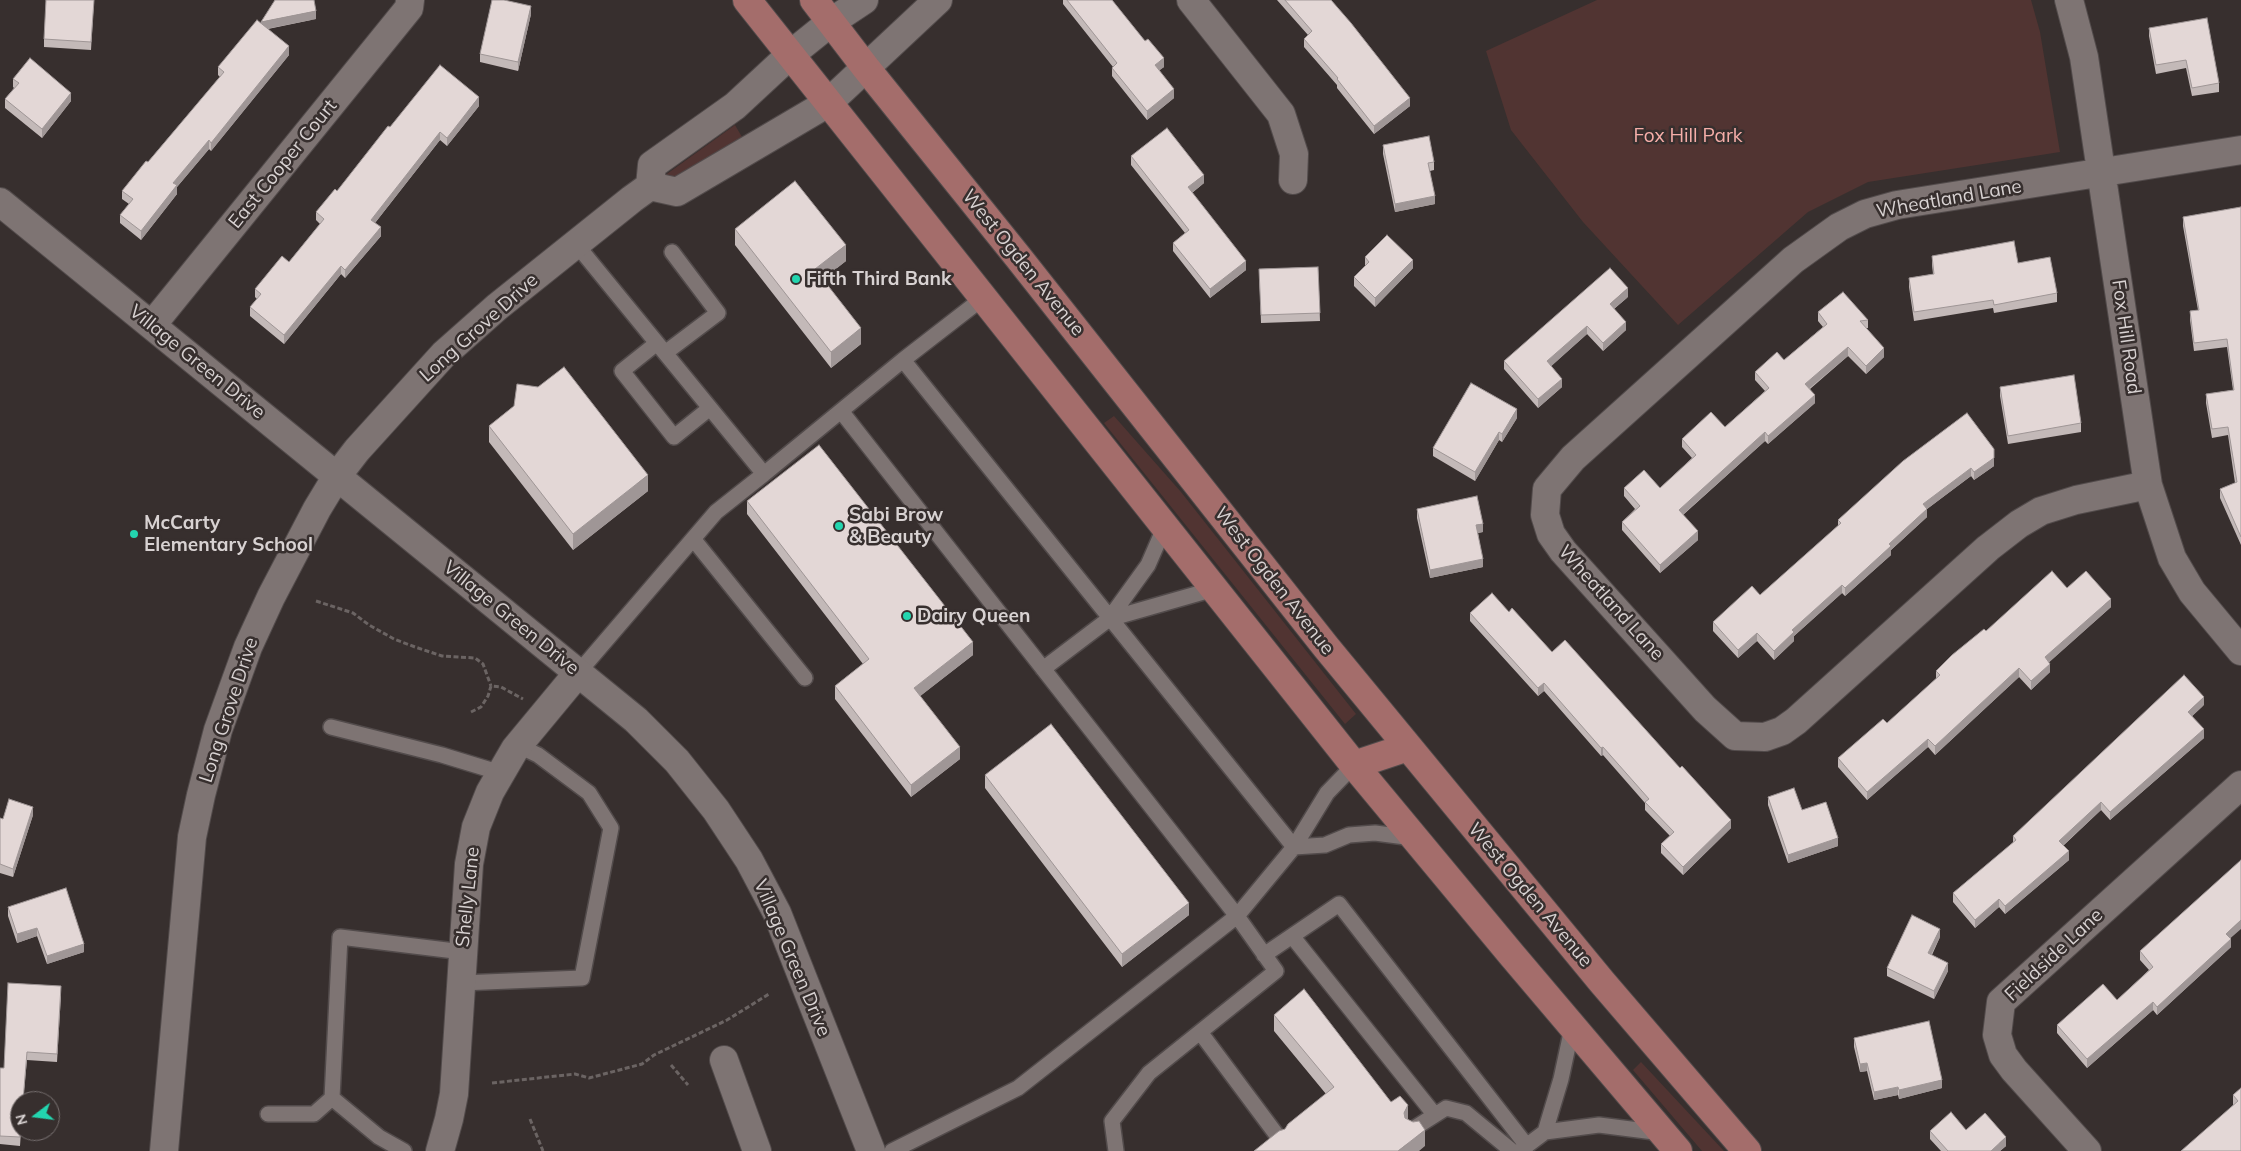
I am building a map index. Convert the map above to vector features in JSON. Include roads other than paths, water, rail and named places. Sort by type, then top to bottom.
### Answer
[{"type":"main road","points":[[747,0],[1354,765],[1572,1028],[1670,1142]]},
{"type":"main road","name":"West Ogden Avenue","points":[[814,0],[1326,647],[1602,982],[1748,1151]]},
{"type":"main road","points":[[1354,765],[1408,747]]},
{"type":"street","name":"East Cooper Court","points":[[152,325],[410,8],[410,0]]},
{"type":"street","points":[[864,0],[831,22],[790,55],[735,106],[652,165],[650,186],[677,192],[828,103],[938,0]]},
{"type":"street","points":[[1191,0],[1281,114],[1294,154],[1293,180]]},
{"type":"street","name":"Fox Hill Road","points":[[2069,0],[2084,57],[2148,485],[2172,558],[2192,592],[2241,651]]},
{"type":"street","name":"Wheatland Lane","points":[[2148,485],[2076,500],[2041,511],[2019,524],[1988,548],[1796,721],[1782,731],[1765,737],[1735,736],[1705,709],[1563,550],[1551,534],[1545,515],[1546,489],[1573,458],[1793,260],[1839,227],[1866,214],[1896,205],[2241,150]]},
{"type":"street","name":"Long Grove Drive","points":[[164,1151],[192,837],[218,730],[248,647],[271,597],[317,509],[337,476],[357,450],[444,354],[497,307],[650,186]]},
{"type":"street","name":"Village Green Drive","points":[[0,202],[578,672],[636,720],[677,762],[716,810],[749,860],[778,913],[871,1151]]},
{"type":"street","name":"Shelly Lane","points":[[440,1151],[450,1119],[454,1094],[469,864],[474,837],[490,792],[518,746],[578,672]]},
{"type":"street","name":"Fieldside Lane","points":[[2087,1151],[2014,1070],[2004,1055],[1997,1035],[2001,1002],[2241,785]]},
{"type":"street","points":[[724,1060],[757,1151]]},
{"type":"lane","points":[[576,244],[764,474]]},
{"type":"lane","points":[[672,252],[718,313],[622,371],[674,436],[710,408]]},
{"type":"lane","points":[[578,672],[694,540],[716,512],[903,360],[983,298]]},
{"type":"lane","points":[[903,360],[1109,619],[1294,847]]},
{"type":"lane","points":[[841,411],[1238,916],[1276,971],[1149,1073],[1112,1121],[1116,1151]]},
{"type":"lane","points":[[1043,669],[1109,619],[1148,565],[1164,526]]},
{"type":"lane","points":[[694,540],[805,678]]},
{"type":"lane","points":[[1109,619],[1214,589]]},
{"type":"lane","points":[[331,727],[442,754],[501,773]]},
{"type":"lane","points":[[460,983],[582,978],[611,828],[589,793],[538,755],[518,746]]},
{"type":"lane","points":[[892,1151],[1018,1088],[1238,916],[1294,847],[1327,793],[1354,765]]},
{"type":"lane","points":[[1294,847],[1325,845],[1350,835],[1375,833],[1416,838]]},
{"type":"lane","points":[[1264,955],[1339,904],[1524,1148],[1545,1132],[1599,1125],[1670,1142]]},
{"type":"lane","points":[[1292,936],[1434,1114]]},
{"type":"lane","points":[[268,1114],[314,1114],[332,1098],[340,937],[463,952]]},
{"type":"lane","points":[[1545,1132],[1561,1079],[1572,1028]]},
{"type":"lane","points":[[1200,1032],[1279,1138]]},
{"type":"lane","points":[[332,1098],[379,1137],[404,1151]]},
{"type":"lane","points":[[1413,1129],[1446,1108],[1466,1113],[1512,1151]]},
{"type":"place","name":"Fifth Third Bank","points":[[796,279]]},
{"type":"place","name":"Sabi Brow & Beauty","points":[[839,526]]},
{"type":"place","name":"McCarty Elementary School","points":[[134,534]]},
{"type":"place","name":"Dairy Queen","points":[[907,616]]},
{"type":"park label","name":"Fox Hill Park","points":[[1688,136]]}]
